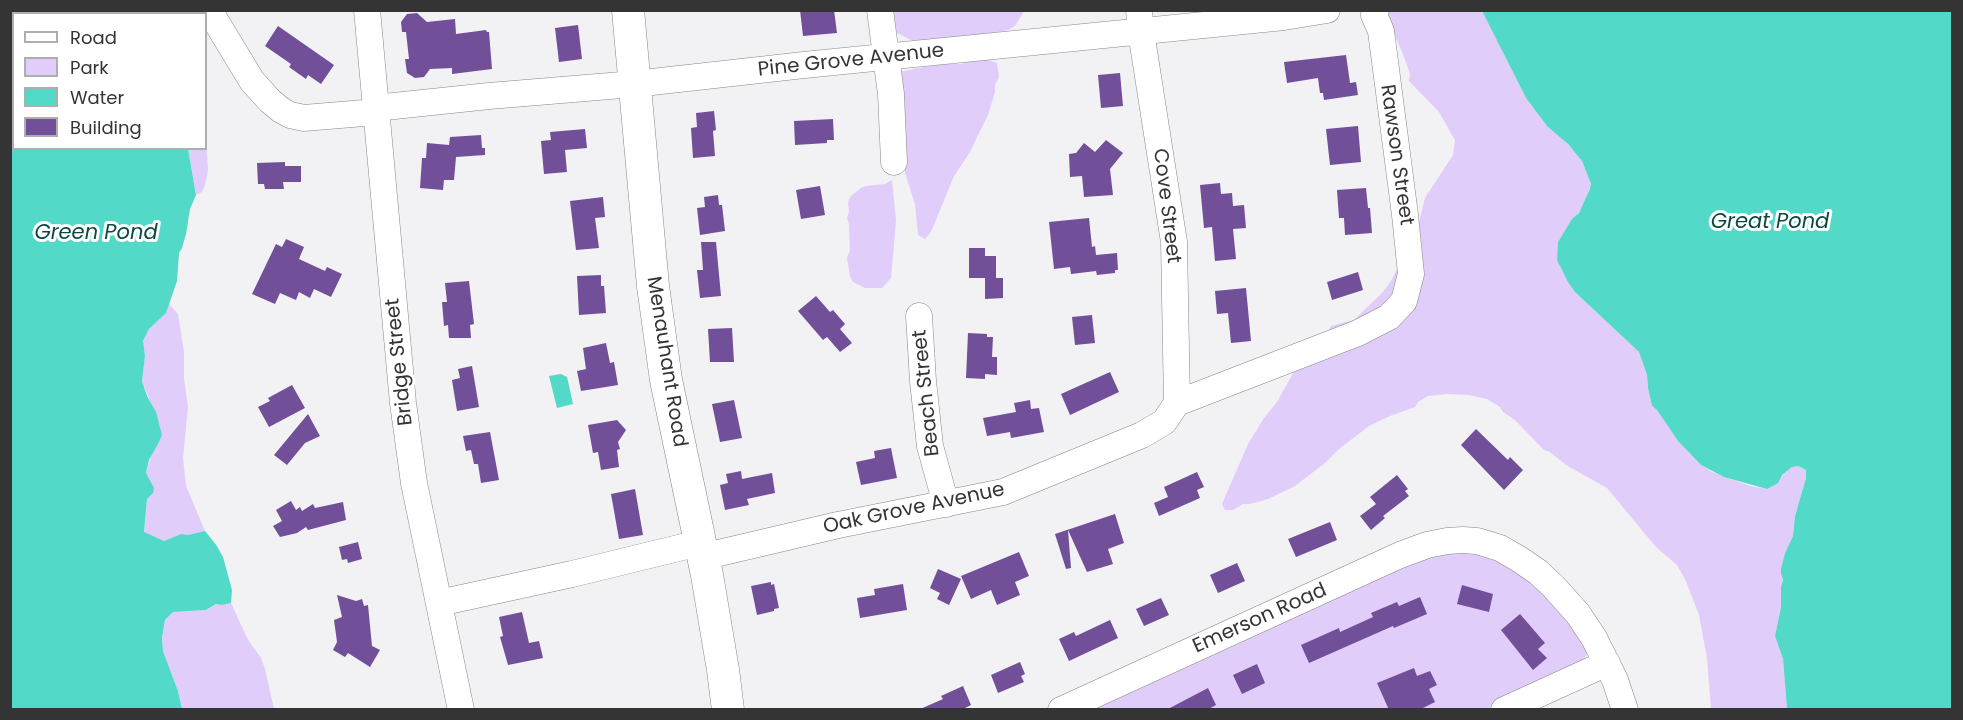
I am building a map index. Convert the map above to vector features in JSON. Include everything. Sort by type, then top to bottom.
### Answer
[{"type":"main road","name":"Menauhant Road","points":[[628,10],[653,286],[666,380],[718,636],[728,710]]},
{"type":"street","name":"Pine Grove Avenue","points":[[209,10],[260,91],[281,110],[304,118],[489,96],[634,84],[886,57],[1140,21],[1284,17],[1327,10]]},
{"type":"street","name":"Bridge Street","points":[[367,10],[403,402],[414,483],[461,710]]},
{"type":"street","points":[[880,10],[891,94],[894,162]]},
{"type":"street","name":"Rawson Street","points":[[1374,12],[1381,31],[1405,215],[1411,274],[1404,301]]},
{"type":"street","name":"Cove Street","points":[[1140,21],[1174,242],[1177,403]]},
{"type":"street","name":"Oak Grove Avenue","points":[[439,603],[572,574],[1003,492],[1142,435],[1164,422],[1177,403],[1358,333],[1389,317],[1404,301]]},
{"type":"street","name":"Beach Street","points":[[919,316],[930,446],[946,504]]},
{"type":"street","name":"Emerson Road","points":[[1060,710],[1400,555],[1427,545],[1462,540],[1478,541],[1500,548],[1538,572],[1578,614],[1594,638],[1607,663],[1625,710]]},
{"type":"street","points":[[1504,710],[1607,663]]},
{"type":"green space","points":[[891,11],[1024,11],[1015,26],[1008,30],[978,36],[918,41],[897,33]]},
{"type":"green space","points":[[1385,11],[1482,11],[1526,98],[1547,126],[1554,130],[1582,161],[1591,184],[1583,207],[1558,242],[1560,266],[1575,292],[1639,352],[1647,375],[1652,406],[1678,441],[1701,465],[1712,472],[1750,486],[1767,489],[1792,467],[1798,466],[1806,470],[1806,478],[1795,516],[1793,536],[1781,568],[1783,580],[1781,607],[1775,636],[1783,659],[1787,709],[1711,709],[1707,658],[1699,615],[1677,565],[1656,547],[1607,488],[1544,450],[1515,420],[1487,399],[1469,395],[1428,396],[1418,402],[1415,407],[1369,426],[1295,486],[1268,499],[1243,504],[1233,510],[1225,510],[1222,504],[1248,444],[1277,402],[1296,368],[1323,339],[1331,326],[1354,320],[1391,281],[1418,226],[1425,198],[1453,155],[1455,140],[1439,112],[1409,81],[1410,74]]},
{"type":"green space","points":[[972,60],[988,60],[997,63],[999,77],[988,115],[970,152],[954,176],[931,232],[925,239],[918,235],[915,204],[905,173],[899,72],[941,64],[962,64]]},
{"type":"green space","points":[[188,150],[207,150],[208,170],[205,185],[202,192],[196,195]]},
{"type":"green space","points":[[892,180],[896,221],[891,278],[882,288],[865,288],[853,282],[850,276],[847,258],[850,250],[848,202],[851,196],[861,188],[885,184]]},
{"type":"green space","points":[[169,304],[178,314],[184,352],[184,379],[188,407],[183,458],[186,486],[205,531],[188,535],[181,534],[164,541],[144,533],[147,499],[153,493],[146,473],[160,426],[142,381],[145,356],[143,341],[149,329],[166,313]]},
{"type":"green space","points":[[1486,551],[1548,590],[1588,647],[1583,662],[1562,676],[1486,709],[1078,710],[1424,554]]},
{"type":"green space","points":[[231,603],[248,640],[261,658],[274,709],[182,709],[178,691],[163,651],[162,638],[165,620],[173,612],[206,610],[217,604]]},
{"type":"water","name":"Green Pond","points":[[112,10],[113,12],[12,12],[12,150],[188,150],[196,195],[190,209],[186,234],[179,253],[177,281],[166,313],[149,329],[143,341],[145,356],[142,381],[156,412],[162,435],[149,460],[146,473],[154,488],[153,493],[147,499],[144,532],[164,541],[181,534],[188,535],[205,531],[223,557],[232,590],[231,603],[216,604],[206,610],[173,612],[165,620],[162,638],[163,651],[178,691],[182,709],[11,709],[11,11]]},
{"type":"water","name":"Great Pond","points":[[1482,11],[1952,11],[1952,709],[1787,709],[1783,659],[1775,636],[1781,607],[1783,580],[1781,568],[1793,536],[1795,516],[1806,478],[1806,470],[1798,466],[1792,467],[1782,475],[1778,483],[1767,489],[1724,477],[1701,465],[1678,441],[1652,406],[1647,375],[1639,352],[1575,292],[1557,260],[1558,242],[1572,219],[1579,213],[1591,184],[1582,161],[1568,144],[1547,126],[1526,98]]},
{"type":"water","points":[[561,374],[567,377],[573,404],[557,408],[549,376]]},
{"type":"building","points":[[800,10],[834,10],[837,33],[803,36]]},
{"type":"building","points":[[417,13],[427,22],[455,19],[456,34],[486,30],[489,32],[492,69],[452,74],[452,68],[430,69],[424,77],[415,78],[407,73],[405,59],[409,59],[406,32],[402,32],[401,22],[407,14]]},
{"type":"building","points":[[578,25],[582,59],[559,62],[555,28]]},
{"type":"building","points":[[278,26],[334,65],[321,84],[308,75],[306,79],[289,67],[291,64],[265,46]]},
{"type":"building","points":[[1346,55],[1350,83],[1356,82],[1358,95],[1324,100],[1323,93],[1320,93],[1318,78],[1287,83],[1284,62]]},
{"type":"building","points":[[1120,73],[1123,106],[1101,108],[1098,75]]},
{"type":"building","points":[[714,111],[715,156],[693,158],[691,128],[697,127],[696,113]]},
{"type":"building","points":[[833,119],[834,140],[827,140],[827,143],[795,145],[794,121]]},
{"type":"building","points":[[1358,126],[1361,162],[1330,165],[1326,129]]},
{"type":"building","points":[[585,129],[587,148],[565,150],[567,172],[544,174],[541,141],[551,140],[550,132]]},
{"type":"building","points":[[481,135],[485,155],[456,157],[454,180],[444,180],[443,190],[420,188],[422,158],[426,158],[427,143],[449,145],[450,137]]},
{"type":"building","points":[[1106,140],[1123,153],[1110,169],[1113,195],[1084,197],[1082,176],[1070,177],[1069,154],[1076,153],[1084,143],[1095,152]]},
{"type":"building","points":[[285,162],[285,166],[301,166],[301,182],[283,182],[284,189],[265,189],[264,184],[258,184],[257,163]]},
{"type":"building","points":[[1220,183],[1221,194],[1232,193],[1233,206],[1244,205],[1246,228],[1233,229],[1236,259],[1215,261],[1212,227],[1204,228],[1200,185]]},
{"type":"building","points":[[820,186],[825,215],[801,219],[796,190]]},
{"type":"building","points":[[1366,188],[1372,233],[1345,235],[1344,218],[1339,218],[1337,190]]},
{"type":"building","points":[[718,195],[719,205],[722,205],[725,231],[700,235],[697,208],[705,207],[704,197]]},
{"type":"building","points":[[603,197],[605,217],[595,218],[599,248],[576,250],[570,201]]},
{"type":"building","points":[[1089,218],[1092,247],[1095,246],[1096,255],[1117,253],[1118,270],[1115,270],[1115,273],[1097,275],[1096,271],[1071,274],[1070,267],[1054,269],[1049,222]]},
{"type":"building","points":[[286,239],[304,247],[299,259],[325,271],[327,267],[342,274],[331,297],[314,289],[310,298],[299,292],[296,300],[280,293],[275,304],[252,294],[276,244],[282,247]]},
{"type":"building","points":[[701,242],[716,242],[721,296],[700,298],[697,270],[703,270]]},
{"type":"building","points":[[969,248],[985,248],[985,256],[996,256],[996,278],[1003,278],[1003,298],[985,299],[985,278],[969,278]]},
{"type":"building","points":[[1358,272],[1363,290],[1332,300],[1327,282]]},
{"type":"building","points":[[601,275],[606,313],[579,315],[577,276]]},
{"type":"building","points":[[469,281],[474,324],[470,325],[471,338],[449,338],[448,325],[444,326],[442,302],[447,302],[445,283]]},
{"type":"building","points":[[1246,288],[1251,341],[1231,343],[1228,313],[1217,314],[1215,291]]},
{"type":"building","points":[[816,296],[845,324],[840,329],[852,343],[840,352],[827,337],[823,340],[798,311]]},
{"type":"building","points":[[1092,315],[1095,343],[1075,345],[1072,317]]},
{"type":"building","points":[[732,328],[734,362],[710,362],[708,329]]},
{"type":"building","points":[[968,333],[987,334],[987,337],[993,337],[992,357],[997,357],[997,375],[985,374],[985,379],[966,378]]},
{"type":"building","points":[[606,343],[610,363],[614,362],[618,385],[581,391],[577,371],[586,369],[583,348]]},
{"type":"building","points":[[472,366],[479,407],[457,411],[452,380],[460,378],[458,369]]},
{"type":"building","points":[[1110,372],[1119,392],[1070,415],[1061,394]]},
{"type":"building","points":[[292,385],[305,408],[269,427],[258,407],[270,401],[268,398]]},
{"type":"building","points":[[734,400],[742,438],[720,442],[712,404]]},
{"type":"building","points":[[1030,400],[1031,409],[1039,408],[1044,432],[1011,438],[1010,432],[987,436],[983,418],[1016,412],[1014,403]]},
{"type":"building","points":[[308,414],[320,436],[305,443],[287,465],[274,455]]},
{"type":"building","points":[[617,420],[626,430],[618,442],[619,467],[601,470],[598,452],[593,453],[588,425]]},
{"type":"building","points":[[1476,429],[1508,460],[1510,457],[1523,470],[1504,490],[1461,445]]},
{"type":"building","points":[[490,432],[499,480],[481,483],[478,464],[474,464],[471,450],[466,451],[463,436]]},
{"type":"building","points":[[891,448],[897,478],[861,485],[856,462],[875,458],[874,451]]},
{"type":"building","points":[[741,471],[742,479],[772,473],[775,493],[747,499],[749,505],[725,510],[720,485],[728,483],[726,474]]},
{"type":"building","points":[[1197,472],[1204,487],[1197,490],[1200,498],[1159,516],[1154,503],[1168,497],[1164,487]]},
{"type":"building","points":[[1397,475],[1408,489],[1405,491],[1409,496],[1383,516],[1385,518],[1371,530],[1360,516],[1376,504],[1370,497]]},
{"type":"building","points":[[635,489],[643,535],[619,539],[611,494]]},
{"type":"building","points":[[291,501],[296,510],[300,507],[302,511],[313,504],[315,508],[343,502],[346,520],[308,530],[306,527],[297,533],[280,537],[273,526],[282,521],[276,510]]},
{"type":"building","points":[[1115,514],[1124,543],[1108,549],[1113,564],[1087,572],[1068,530],[1071,568],[1066,569],[1055,534]]},
{"type":"building","points":[[1330,522],[1337,540],[1296,557],[1288,539]]},
{"type":"building","points":[[358,542],[362,559],[348,563],[347,559],[342,560],[339,547]]},
{"type":"building","points":[[1019,552],[1029,576],[1015,582],[1020,595],[997,605],[991,590],[971,599],[961,576]]},
{"type":"building","points":[[1237,563],[1245,581],[1218,593],[1210,575]]},
{"type":"building","points":[[938,569],[961,579],[949,605],[937,599],[940,593],[930,588]]},
{"type":"building","points":[[771,582],[771,585],[774,584],[779,608],[757,615],[751,586]]},
{"type":"building","points":[[903,584],[907,610],[860,618],[857,598],[875,595],[874,589]]},
{"type":"building","points":[[1462,585],[1493,594],[1489,612],[1457,604]]},
{"type":"building","points":[[337,595],[356,601],[362,599],[364,606],[368,605],[372,646],[380,650],[370,667],[348,653],[345,657],[333,650],[337,642],[334,620],[342,617]]},
{"type":"building","points":[[1420,597],[1427,614],[1394,628],[1393,626],[1309,663],[1301,645],[1339,628],[1340,632],[1373,617],[1371,613],[1397,602],[1399,606]]},
{"type":"building","points":[[1161,598],[1169,615],[1144,626],[1136,609]]},
{"type":"building","points":[[522,612],[529,643],[539,641],[543,658],[508,665],[500,637],[503,636],[499,617]]},
{"type":"building","points":[[1520,614],[1545,643],[1538,649],[1547,658],[1533,670],[1501,630]]},
{"type":"building","points":[[1110,620],[1118,638],[1069,661],[1059,639],[1074,632],[1076,636]]},
{"type":"building","points":[[1020,662],[1025,674],[1021,676],[1024,682],[998,693],[991,675]]},
{"type":"building","points":[[1257,664],[1265,683],[1242,694],[1233,675]]},
{"type":"building","points":[[1414,668],[1417,676],[1430,671],[1437,685],[1429,689],[1435,702],[1419,710],[1389,710],[1377,683]]},
{"type":"building","points":[[963,686],[971,705],[961,710],[918,710],[943,699],[941,696]]},
{"type":"building","points":[[1208,688],[1216,705],[1207,710],[1166,710]]}]
